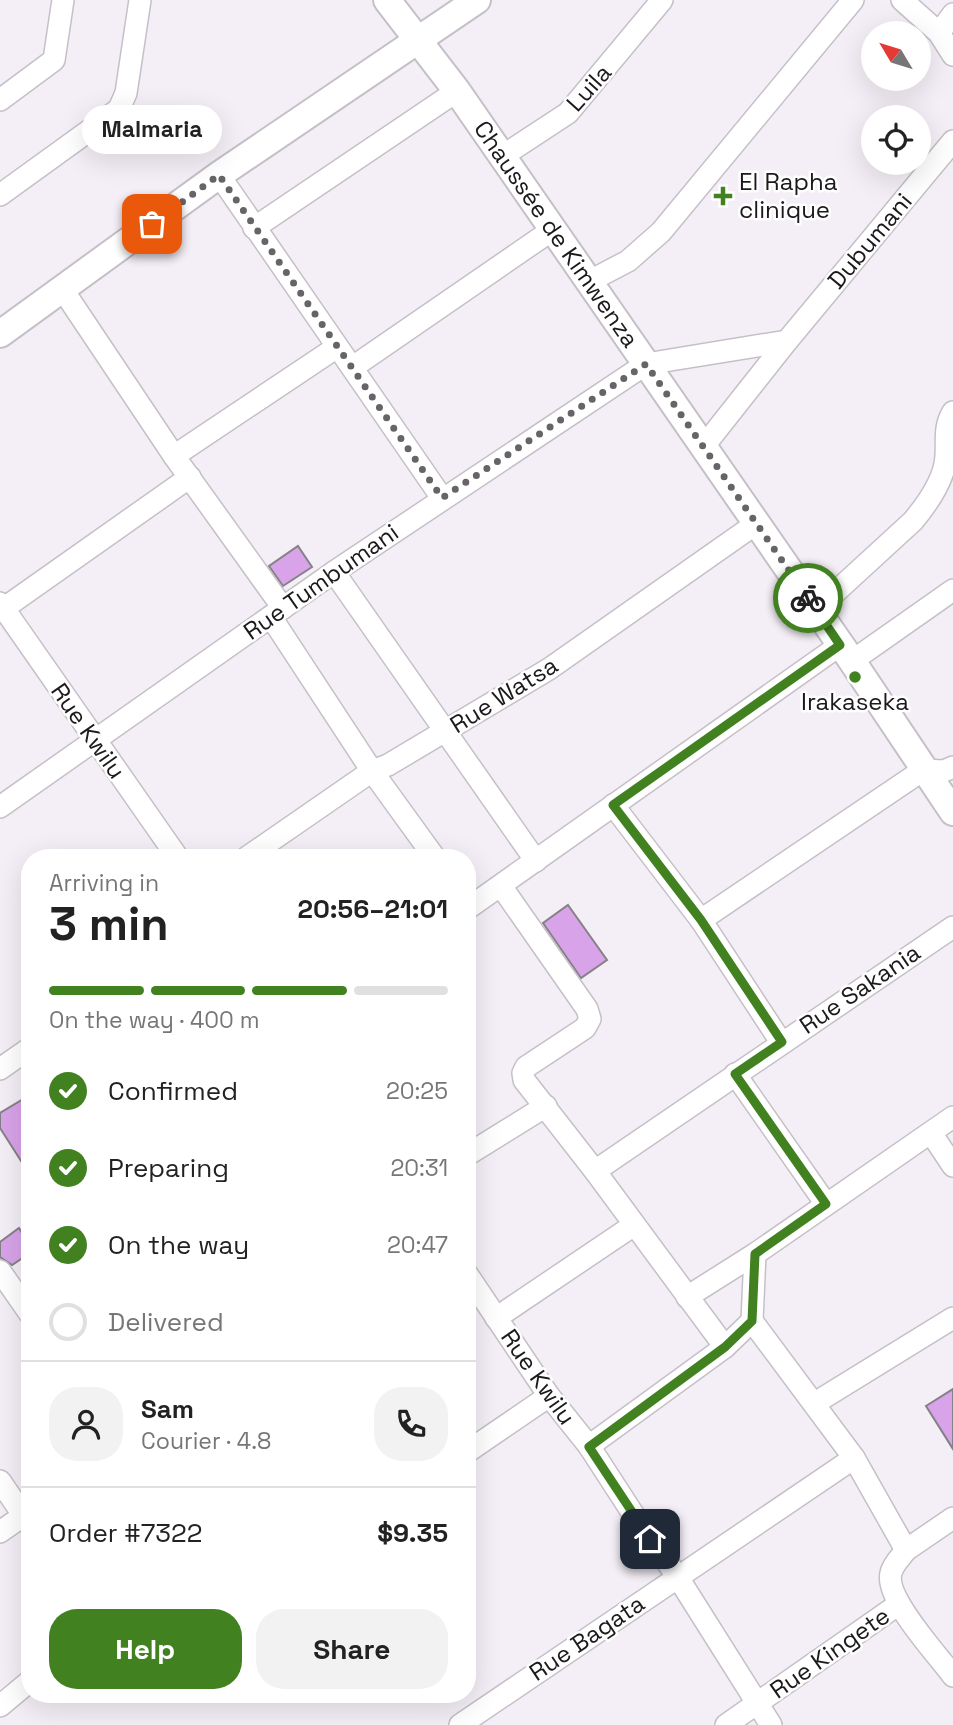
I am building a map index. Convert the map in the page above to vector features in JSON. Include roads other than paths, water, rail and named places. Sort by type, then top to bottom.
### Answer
[{"type":"street","points":[[0,100],[54,60],[63,0]]},
{"type":"street","points":[[0,195],[120,109],[126,93],[140,0]]},
{"type":"street","name":"Chaussée de Kimwenza","points":[[387,0],[457,91],[757,523],[953,812]]},
{"type":"street","points":[[0,334],[219,175],[477,0]]},
{"type":"street","name":"Luila","points":[[501,158],[568,113],[662,0]]},
{"type":"street","points":[[588,282],[628,261],[662,232],[853,0]]},
{"type":"street","points":[[902,0],[939,33],[953,55]]},
{"type":"street","points":[[939,33],[953,14]]},
{"type":"street","points":[[254,228],[457,91]]},
{"type":"street","name":"Dubumani","points":[[704,446],[787,341],[953,141]]},
{"type":"street","points":[[219,175],[442,498]]},
{"type":"street","points":[[353,367],[552,230]]},
{"type":"street","points":[[64,290],[277,612],[372,771],[428,849]]},
{"type":"street","points":[[646,364],[787,341]]},
{"type":"street","points":[[174,456],[337,347]]},
{"type":"street","name":"Rue Tumbumani","points":[[0,807],[334,572],[646,364]]},
{"type":"street","points":[[816,610],[913,521],[925,506],[950,459],[945,436],[948,420],[953,412]]},
{"type":"street","points":[[1,608],[190,477]]},
{"type":"street","name":"Rue Watsa","points":[[259,849],[372,771],[388,765],[549,669],[757,523]]},
{"type":"street","points":[[334,572],[537,861]]},
{"type":"street","points":[[476,901],[502,886],[613,805],[846,653],[953,590]]},
{"type":"street","name":"Rue Kwilu","points":[[1,608],[172,849]]},
{"type":"street","points":[[701,920],[923,770],[943,771],[953,767]]},
{"type":"street","points":[[613,805],[701,920],[782,1042]]},
{"type":"street","points":[[502,886],[587,1009],[590,1019],[585,1028],[526,1067],[524,1080],[725,1347]]},
{"type":"street","name":"Rue Sakania","points":[[595,1171],[953,927]]},
{"type":"street","points":[[0,1069],[21,1054]]},
{"type":"street","points":[[735,1074],[826,1204]]},
{"type":"street","points":[[476,1149],[546,1106]]},
{"type":"street","points":[[687,1297],[755,1254],[953,1117]]},
{"type":"street","points":[[931,1133],[953,1166]]},
{"type":"street","points":[[496,1318],[634,1225]]},
{"type":"street","points":[[755,1254],[752,1321],[854,1458],[906,1550]]},
{"type":"street","name":"Rue Kwilu","points":[[476,1288],[677,1576],[771,1725]]},
{"type":"street","points":[[815,1403],[953,1318]]},
{"type":"street","points":[[589,1447],[725,1347],[752,1321]]},
{"type":"street","points":[[476,1446],[549,1396]]},
{"type":"street","name":"Rue Bagata","points":[[460,1725],[854,1458]]},
{"type":"street","points":[[0,1481],[21,1508]]},
{"type":"street","points":[[953,1518],[906,1550],[891,1574],[891,1587],[899,1604],[953,1676]]},
{"type":"street","points":[[0,1532],[21,1521]]},
{"type":"street","name":"Rue Kingete","points":[[726,1725],[899,1604]]},
{"type":"street","points":[[0,1706],[21,1688]]},
{"type":"place","name":"El Rapha clinique","points":[[723,196]]},
{"type":"place","name":"Malmaria","points":[[152,224]]},
{"type":"place","name":"Irakaseka","points":[[855,677]]}]
